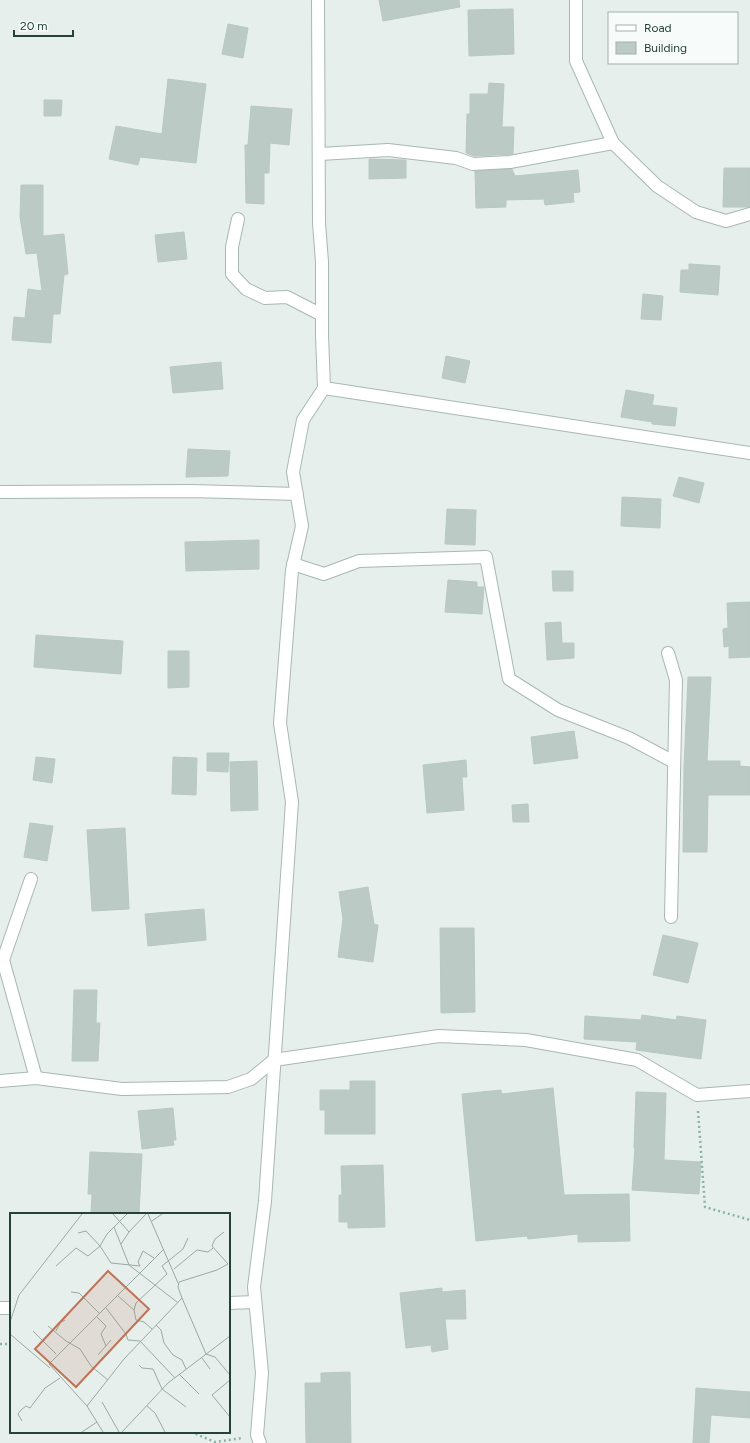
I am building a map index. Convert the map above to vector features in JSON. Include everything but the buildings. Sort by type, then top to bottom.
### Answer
[{"type":"street","points":[[258,1439],[262,1373],[254,1302],[254,1288],[265,1201],[292,802],[280,723],[294,564],[302,526],[293,472],[303,420],[324,388],[318,0]]},
{"type":"street","points":[[576,0],[576,61],[613,143],[657,186],[696,212],[726,222],[750,214]]},
{"type":"street","points":[[320,154],[388,150],[456,158],[473,164],[491,164],[510,162],[613,143]]},
{"type":"street","points":[[238,219],[232,247],[232,274],[246,289],[265,298],[287,298],[322,315]]},
{"type":"street","points":[[324,388],[750,453]]},
{"type":"street","points":[[0,492],[191,491],[297,494]]},
{"type":"street","points":[[294,564],[324,574],[359,561],[486,558],[497,627],[509,679],[558,710],[629,738],[674,762]]},
{"type":"street","points":[[668,653],[676,680],[671,917]]},
{"type":"street","points":[[31,879],[2,960],[36,1078]]},
{"type":"street","points":[[0,1082],[36,1078],[122,1089],[228,1087],[251,1079],[274,1060],[439,1036],[526,1040],[637,1060],[697,1095],[750,1091]]},
{"type":"street","points":[[230,1303],[254,1302]]},
{"type":"path","points":[[697,1095],[705,1207],[750,1220]]},
{"type":"path","points":[[193,1433],[215,1442],[258,1439]]}]
